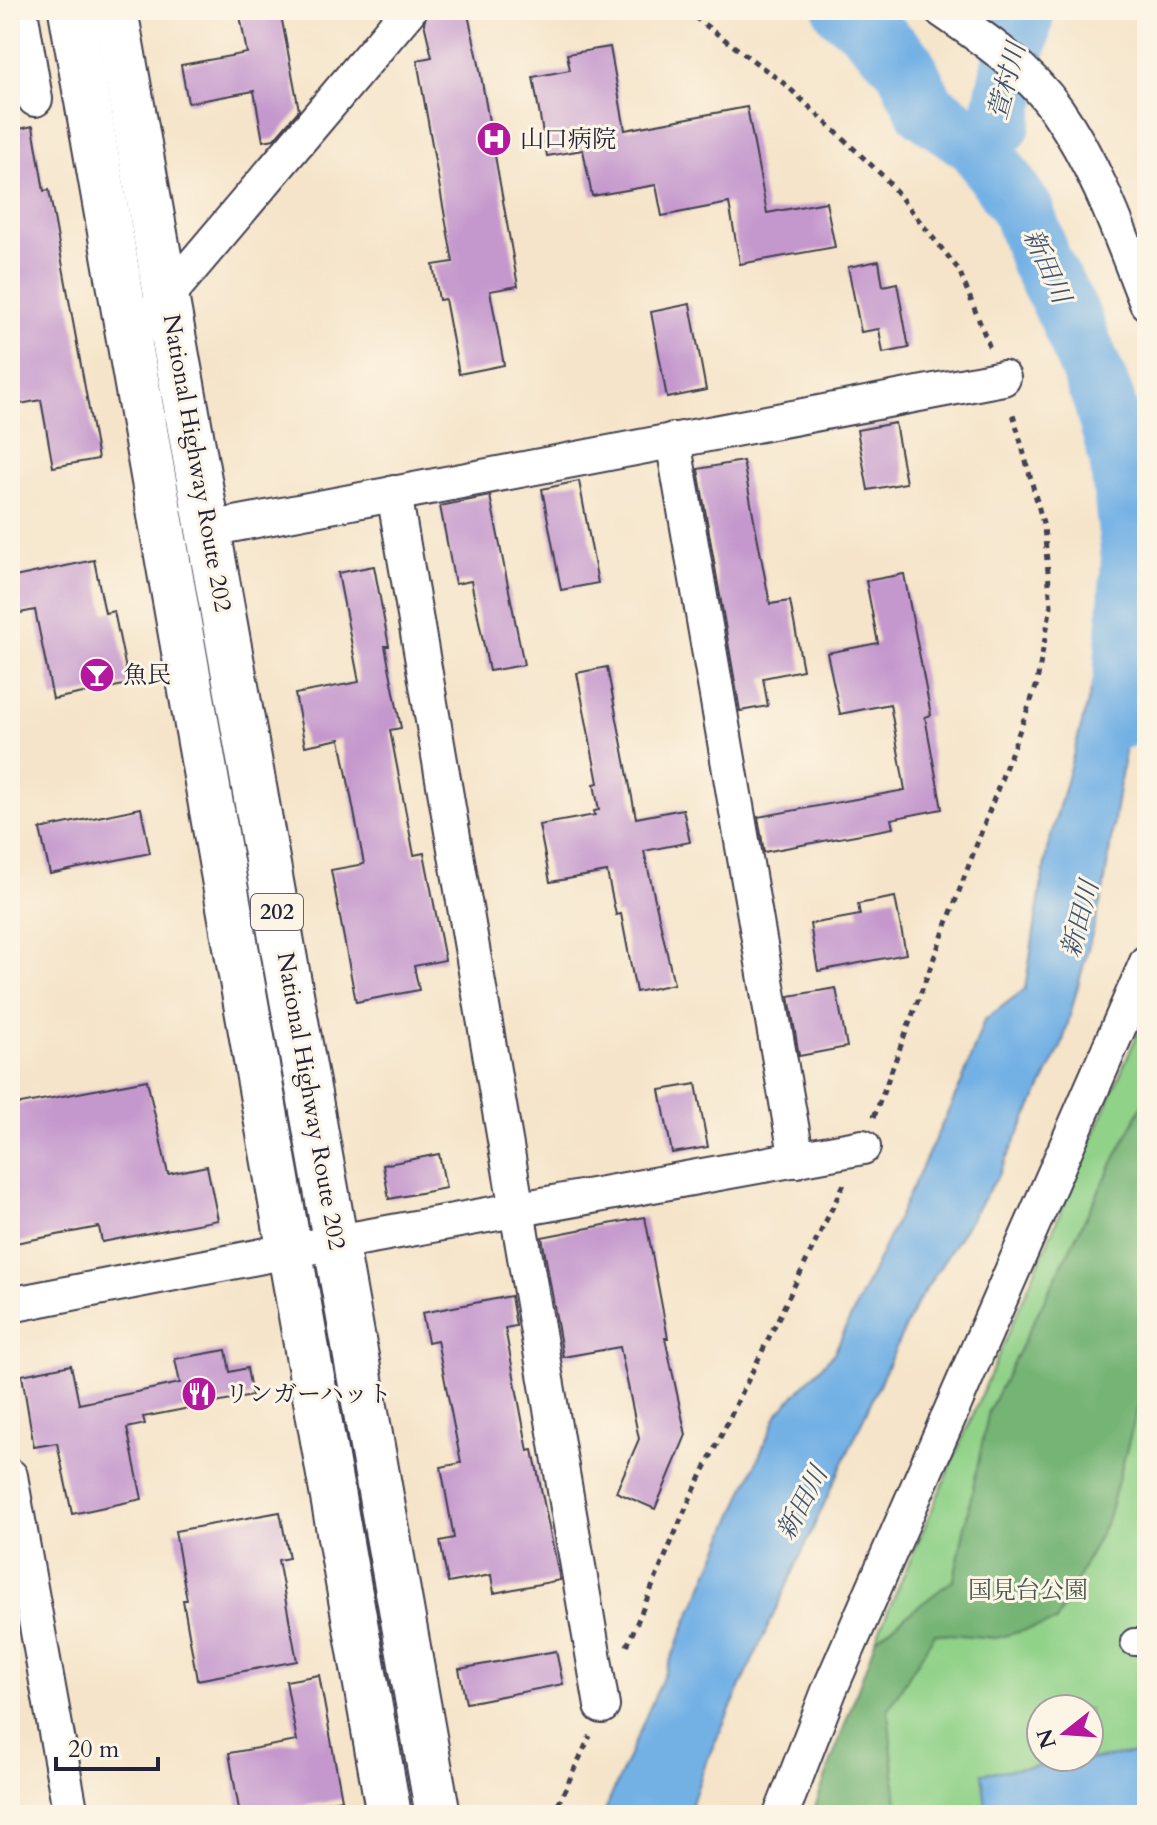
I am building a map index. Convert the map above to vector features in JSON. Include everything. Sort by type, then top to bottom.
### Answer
[{"type":"highway","name":"National Highway Route 202","points":[[71,10],[389,1815]]},
{"type":"highway","name":"National Highway Route 202","points":[[115,10],[438,1815]]},
{"type":"street","points":[[20,10],[23,101],[86,90]]},
{"type":"street","points":[[130,340],[409,10]]},
{"type":"street","points":[[942,10],[989,42],[1056,109],[1101,188],[1147,303]]},
{"type":"street","points":[[209,529],[1003,378]]},
{"type":"street","points":[[673,440],[797,1160]]},
{"type":"street","points":[[394,493],[602,1706]]},
{"type":"street","points":[[781,1815],[829,1691],[1147,962]]},
{"type":"street","points":[[10,1305],[336,1242],[863,1147]]},
{"type":"street","points":[[10,1476],[71,1815]]},
{"type":"path","points":[[627,1648],[688,1503],[863,1147],[1036,687],[1051,606],[1044,527],[1003,378],[959,270],[885,178],[786,85],[685,10]]},
{"type":"path","points":[[553,1815],[602,1706]]},
{"type":"green space","name":"国見台公園","points":[[1147,1012],[1147,1815],[812,1815],[876,1639]]},
{"type":"green space","points":[[1147,1095],[1147,1374],[1108,1518],[1056,1622],[996,1638],[935,1633],[888,1710],[898,1815],[812,1815],[876,1639],[954,1579],[989,1410]]},
{"type":"water","points":[[1124,634],[1137,653],[1134,690],[1103,893],[1062,1045],[999,1174],[914,1308],[706,1762],[688,1815],[603,1815],[778,1413],[834,1353],[962,1082],[984,1020],[1025,989],[1047,850],[1103,647]]},
{"type":"water","points":[[1147,1752],[1147,1815],[987,1815],[982,1773],[1025,1768],[1025,1773],[1105,1773],[1105,1757]]},
{"type":"building","points":[[239,10],[280,10],[299,110],[274,139],[263,141],[254,91],[188,103],[181,65],[247,53]]},
{"type":"building","points":[[428,10],[467,10],[518,286],[490,291],[504,365],[459,374],[445,299],[439,300],[433,265],[453,262],[417,60],[432,57],[424,23]]},
{"type":"building","points":[[610,47],[625,130],[747,107],[767,213],[826,202],[835,247],[740,264],[729,203],[662,216],[656,185],[592,196],[583,150],[547,156],[533,77],[570,70],[567,54]]},
{"type":"building","points":[[33,126],[44,191],[49,190],[98,459],[53,467],[41,400],[10,406],[10,131]]},
{"type":"building","points":[[879,261],[883,286],[897,283],[909,348],[883,353],[879,329],[861,332],[848,267]]},
{"type":"building","points":[[690,304],[706,390],[667,398],[651,312]]},
{"type":"building","points":[[895,423],[906,483],[868,490],[857,430]]},
{"type":"building","points":[[743,461],[770,604],[790,601],[803,670],[763,678],[768,706],[740,711],[698,469]]},
{"type":"building","points":[[579,481],[598,583],[561,590],[542,489]]},
{"type":"building","points":[[490,496],[524,665],[489,671],[471,581],[455,584],[440,506]]},
{"type":"building","points":[[94,560],[105,613],[114,611],[129,684],[53,699],[35,610],[10,615],[10,578]]},
{"type":"building","points":[[374,566],[401,728],[390,730],[414,855],[424,853],[445,960],[414,966],[419,990],[356,1002],[331,870],[364,864],[340,739],[305,746],[295,694],[359,682],[338,573]]},
{"type":"building","points":[[904,574],[931,715],[925,717],[942,809],[891,819],[893,828],[764,852],[758,817],[905,790],[890,704],[840,714],[827,653],[878,643],[866,581]]},
{"type":"building","points":[[607,667],[636,818],[683,809],[690,842],[644,851],[674,984],[636,992],[621,914],[616,915],[607,872],[550,882],[539,825],[595,815],[594,811],[599,810],[594,784],[598,783],[577,673]]},
{"type":"building","points":[[141,808],[150,853],[50,874],[40,829]]},
{"type":"building","points":[[895,897],[906,954],[818,971],[810,924],[860,915],[858,904]]},
{"type":"building","points":[[836,988],[847,1047],[799,1056],[789,996]]},
{"type":"building","points":[[147,1080],[168,1174],[207,1166],[218,1220],[102,1242],[99,1227],[10,1244],[10,1106]]},
{"type":"building","points":[[696,1084],[708,1147],[672,1153],[660,1090]]},
{"type":"building","points":[[439,1154],[446,1188],[389,1199],[383,1165]]},
{"type":"building","points":[[645,1217],[668,1338],[665,1338],[686,1435],[655,1509],[616,1492],[639,1439],[620,1347],[563,1357],[542,1237]]},
{"type":"building","points":[[511,1296],[516,1326],[505,1328],[528,1451],[533,1450],[560,1580],[494,1593],[491,1575],[448,1583],[440,1541],[454,1538],[441,1467],[461,1463],[437,1340],[428,1342],[422,1313]]},
{"type":"building","points":[[226,1350],[230,1372],[247,1368],[252,1396],[143,1417],[145,1424],[127,1428],[142,1499],[72,1514],[57,1443],[34,1447],[22,1375],[71,1365],[79,1404],[180,1383],[175,1359]]},
{"type":"building","points":[[280,1512],[289,1558],[278,1560],[297,1661],[197,1680],[175,1531]]},
{"type":"building","points":[[556,1651],[563,1684],[466,1703],[459,1669]]},
{"type":"building","points":[[319,1675],[342,1799],[256,1815],[240,1815],[229,1753],[297,1741],[286,1681]]},
{"type":"waterway","name":"新田川","points":[[845,10],[861,21],[904,64],[926,109],[978,145],[1023,211],[1041,262],[1068,313],[1103,398],[1120,458],[1132,558],[1124,682],[1118,719]]},
{"type":"waterway","name":"萱村川","points":[[978,145],[1000,124],[1024,10]]},
{"type":"waterway","points":[[1124,682],[1147,679]]},
{"type":"place","name":"山口病院","points":[[494,139]]},
{"type":"place","name":"魚民","points":[[97,675]]},
{"type":"place","name":"リンガーハット","points":[[199,1394]]}]
